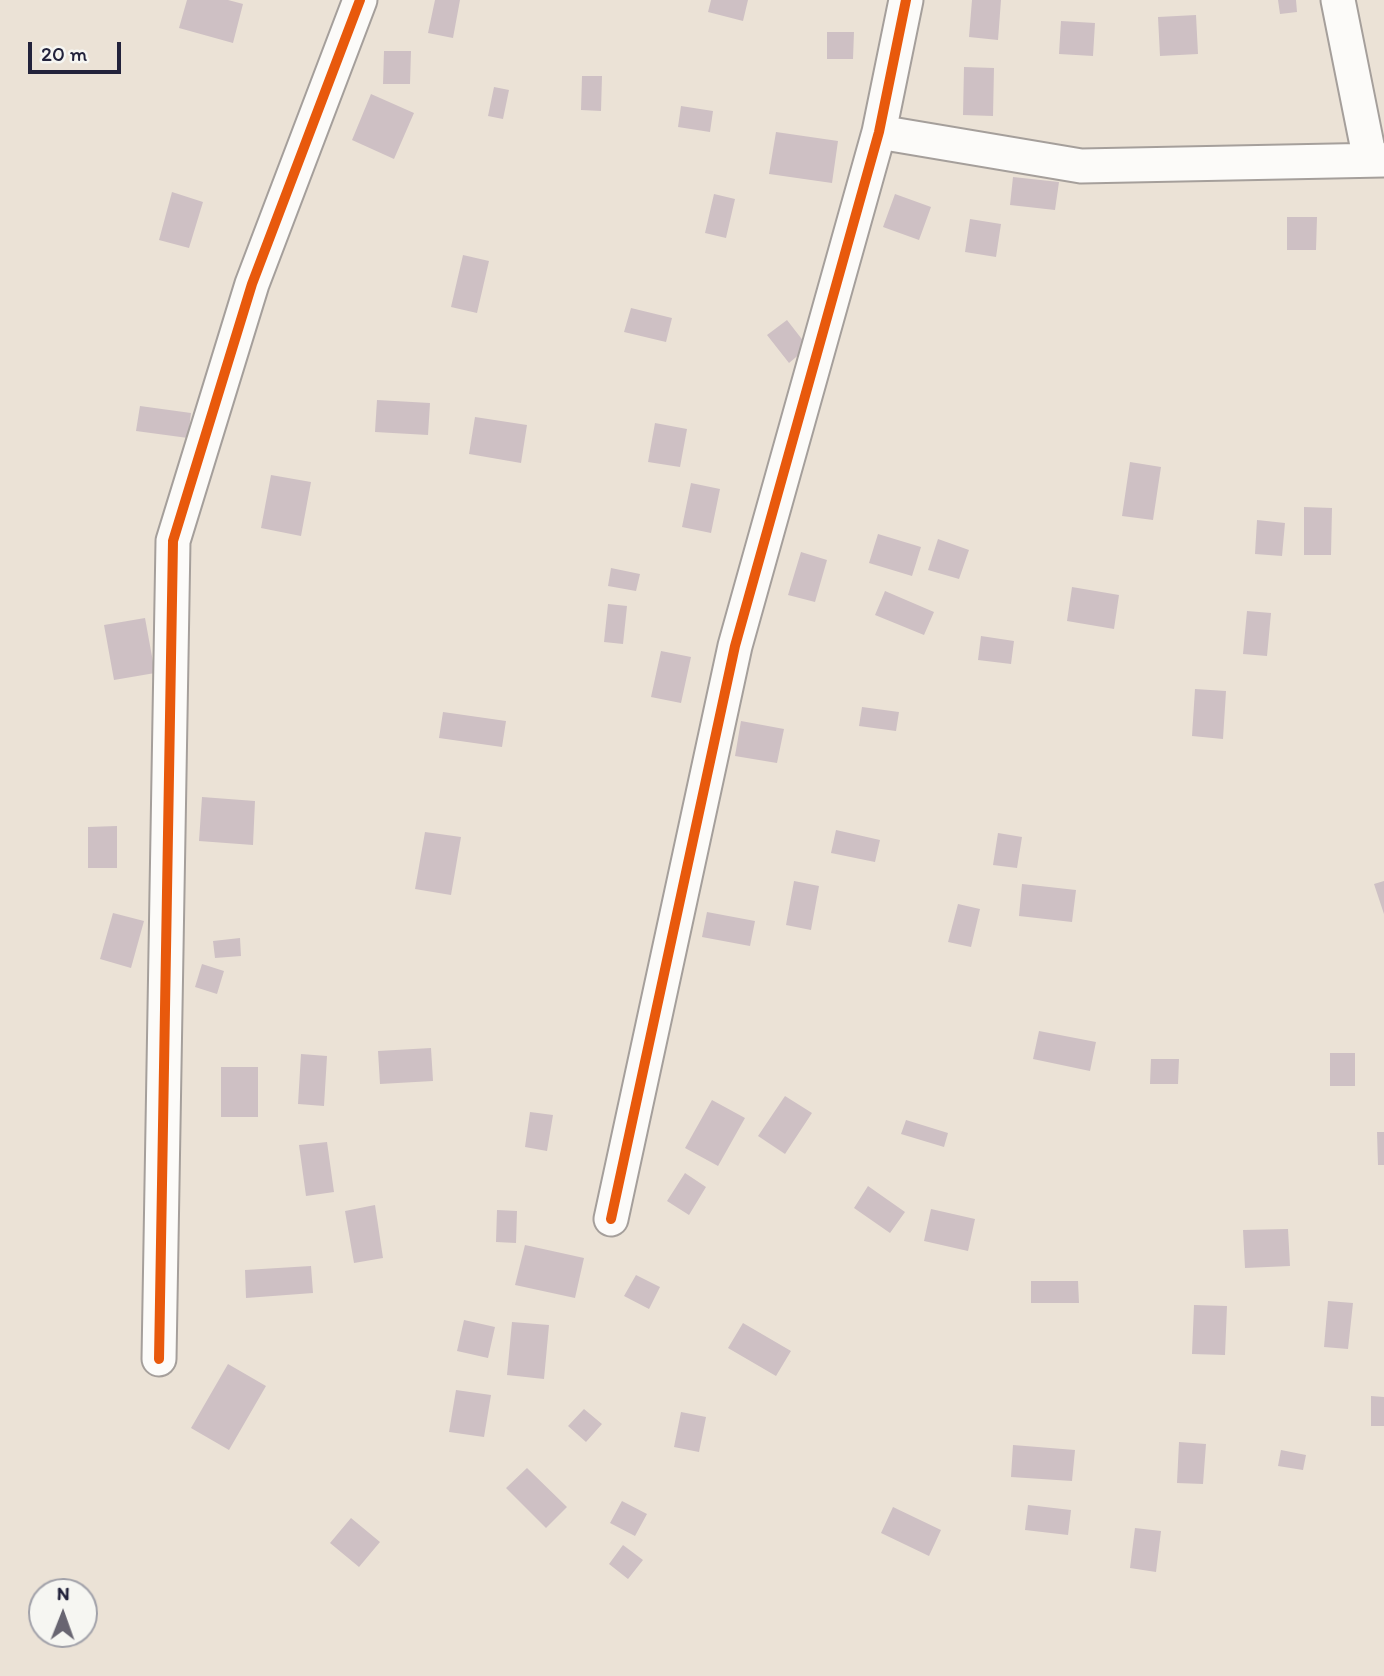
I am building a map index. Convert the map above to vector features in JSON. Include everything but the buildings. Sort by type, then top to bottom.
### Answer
[{"type":"street","points":[[159,1359],[173,541],[252,284],[360,0]]},
{"type":"street","points":[[611,1219],[736,646],[880,132],[906,0]]},
{"type":"street","points":[[880,132],[1081,166],[1377,160],[1339,0]]},
{"type":"cycle path","points":[[159,1359],[173,541],[252,284],[360,0]]},
{"type":"cycle path","points":[[611,1219],[735,646],[879,132],[906,0]]}]
